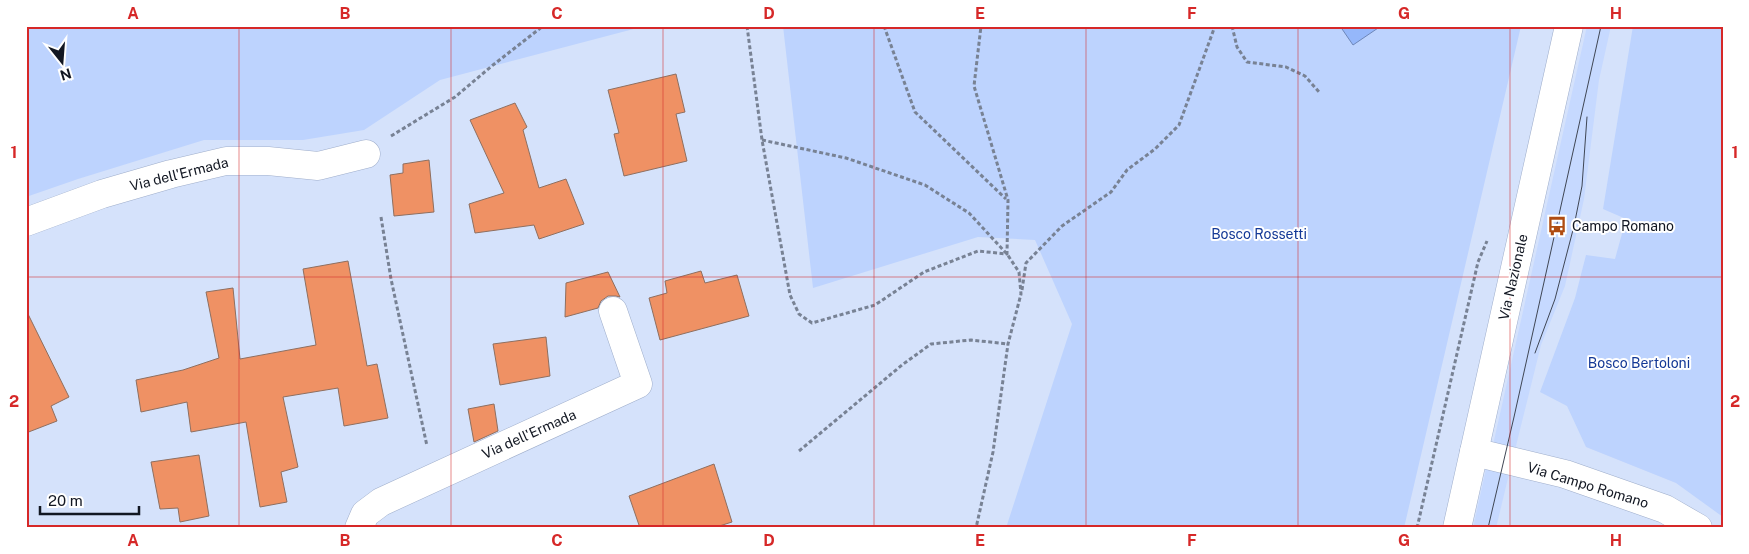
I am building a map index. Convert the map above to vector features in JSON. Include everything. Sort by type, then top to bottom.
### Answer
[{"type":"street","name":"Via Nazionale","points":[[1457,528],[1569,26]]},
{"type":"street","name":"Via dell'Ermada","points":[[26,222],[102,194],[171,174],[226,161],[268,160],[318,166],[366,154]]},
{"type":"street","name":"Via dell'Ermada","points":[[359,528],[365,514],[381,502],[434,476],[638,384],[613,311]]},
{"type":"street","name":"Via Campo Romano","points":[[1474,452],[1565,474],[1665,509],[1698,528]]},
{"type":"path","points":[[366,154],[402,128],[455,97],[543,26]]},
{"type":"path","points":[[747,26],[762,140],[790,295],[799,314],[812,323],[875,305],[924,272],[978,251],[1008,254]]},
{"type":"path","points":[[884,26],[916,112],[1008,200]]},
{"type":"path","points":[[981,26],[974,86],[1008,200],[1008,254]]},
{"type":"path","points":[[976,528],[994,452],[1008,344],[1021,294],[1026,263],[1062,226],[1111,192],[1127,170],[1155,149],[1180,125],[1215,26]]},
{"type":"path","points":[[1232,26],[1237,47],[1247,62],[1286,67],[1305,76],[1319,92]]},
{"type":"path","points":[[762,140],[846,158],[925,185],[969,213],[1008,254],[1019,272],[1021,294]]},
{"type":"path","points":[[381,217],[398,314],[434,476]]},
{"type":"path","points":[[1417,528],[1478,262],[1490,234]]},
{"type":"path","points":[[799,451],[902,365],[931,344],[971,340],[1008,344]]},
{"type":"shaded area","points":[[1340,26],[1381,26],[1353,45]]},
{"type":"shaded area","points":[[1587,26],[1611,26],[1599,80],[1584,199],[1565,286],[1541,345],[1515,450],[1493,445]]},
{"type":"shaded area","points":[[1486,469],[1509,474],[1496,528],[1473,528]]},
{"type":"green space","points":[[26,26],[645,26],[440,80],[364,130],[303,140],[204,140],[26,197]]},
{"type":"green space","name":"Bosco Rossetti","points":[[783,26],[1521,26],[1404,528],[1006,528],[1072,324],[1035,240],[978,237],[813,288]]},
{"type":"green space","name":"Bosco Bertoloni","points":[[1633,26],[1723,26],[1723,517],[1676,483],[1586,447],[1567,406],[1540,392],[1575,298],[1586,255],[1615,259],[1626,219],[1603,209]]},
{"type":"building","points":[[676,74],[685,112],[676,114],[687,161],[624,176],[614,134],[619,133],[608,90]]},
{"type":"building","points":[[515,103],[527,127],[523,130],[539,188],[566,179],[584,224],[539,239],[534,225],[475,233],[469,204],[504,193],[470,120]]},
{"type":"building","points":[[429,160],[434,212],[394,216],[390,175],[403,173],[403,164]]},
{"type":"building","points":[[348,261],[367,366],[377,364],[388,418],[344,426],[338,388],[283,397],[298,467],[281,472],[287,502],[260,507],[246,422],[191,432],[187,402],[141,412],[136,380],[183,370],[219,358],[206,292],[233,288],[240,359],[316,345],[303,269]]},
{"type":"building","points":[[701,271],[705,283],[737,275],[749,316],[660,340],[649,298],[667,293],[665,281]]},
{"type":"building","points":[[608,272],[620,297],[608,296],[601,301],[598,308],[565,317],[566,283]]},
{"type":"building","points":[[26,310],[69,397],[51,406],[57,421],[26,433]]},
{"type":"building","points":[[546,337],[550,376],[500,385],[493,344]]},
{"type":"building","points":[[494,404],[498,431],[474,442],[468,409]]},
{"type":"building","points":[[199,455],[209,516],[180,522],[178,508],[160,509],[151,462]]},
{"type":"building","points":[[714,464],[732,522],[713,528],[640,528],[629,496]]},
{"type":"tram line","points":[[1488,528],[1601,26]]},
{"type":"tram line","points":[[1535,353],[1555,299],[1574,226],[1582,186],[1587,117]]},
{"type":"place","name":"Campo Romano","points":[[1557,226]]}]
